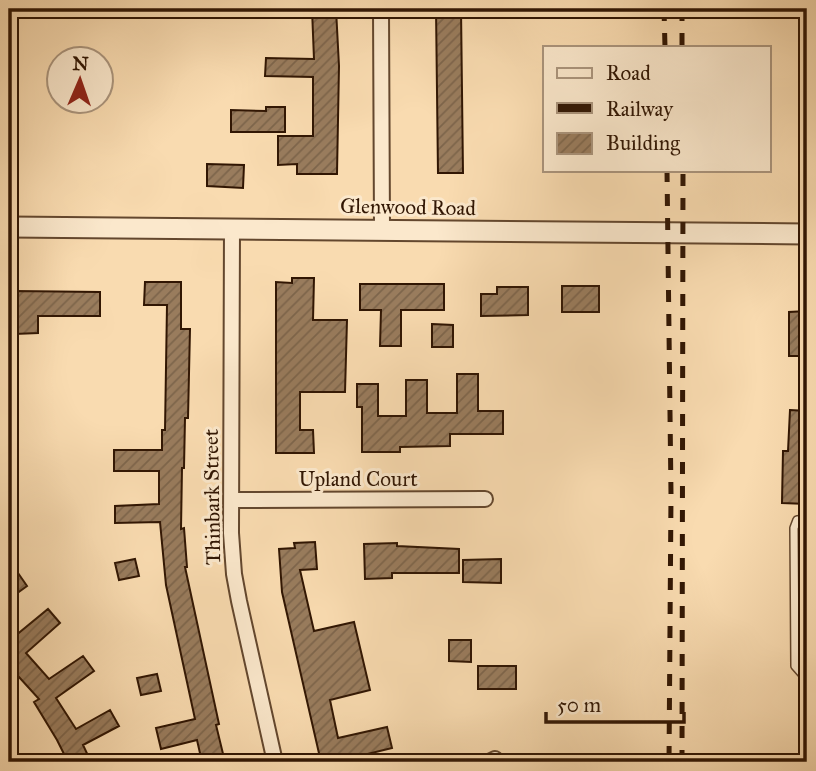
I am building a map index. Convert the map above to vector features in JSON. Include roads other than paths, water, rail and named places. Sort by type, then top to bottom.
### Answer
[{"type":"street","points":[[381,9],[383,229]]},
{"type":"street","name":"Glenwood Road","points":[[9,227],[807,234]]},
{"type":"street","name":"Thinbark Street","points":[[232,228],[234,574],[275,762]]},
{"type":"street","name":"Upland Court","points":[[232,500],[485,499]]},
{"type":"lane","points":[[807,519],[797,520],[794,528],[794,570],[795,666],[802,674],[807,675]]},
{"type":"railway","points":[[664,9],[665,46]]},
{"type":"railway","points":[[682,9],[682,46]]},
{"type":"railway","points":[[667,172],[671,494],[669,762]]},
{"type":"railway","points":[[682,762],[683,172]]}]
